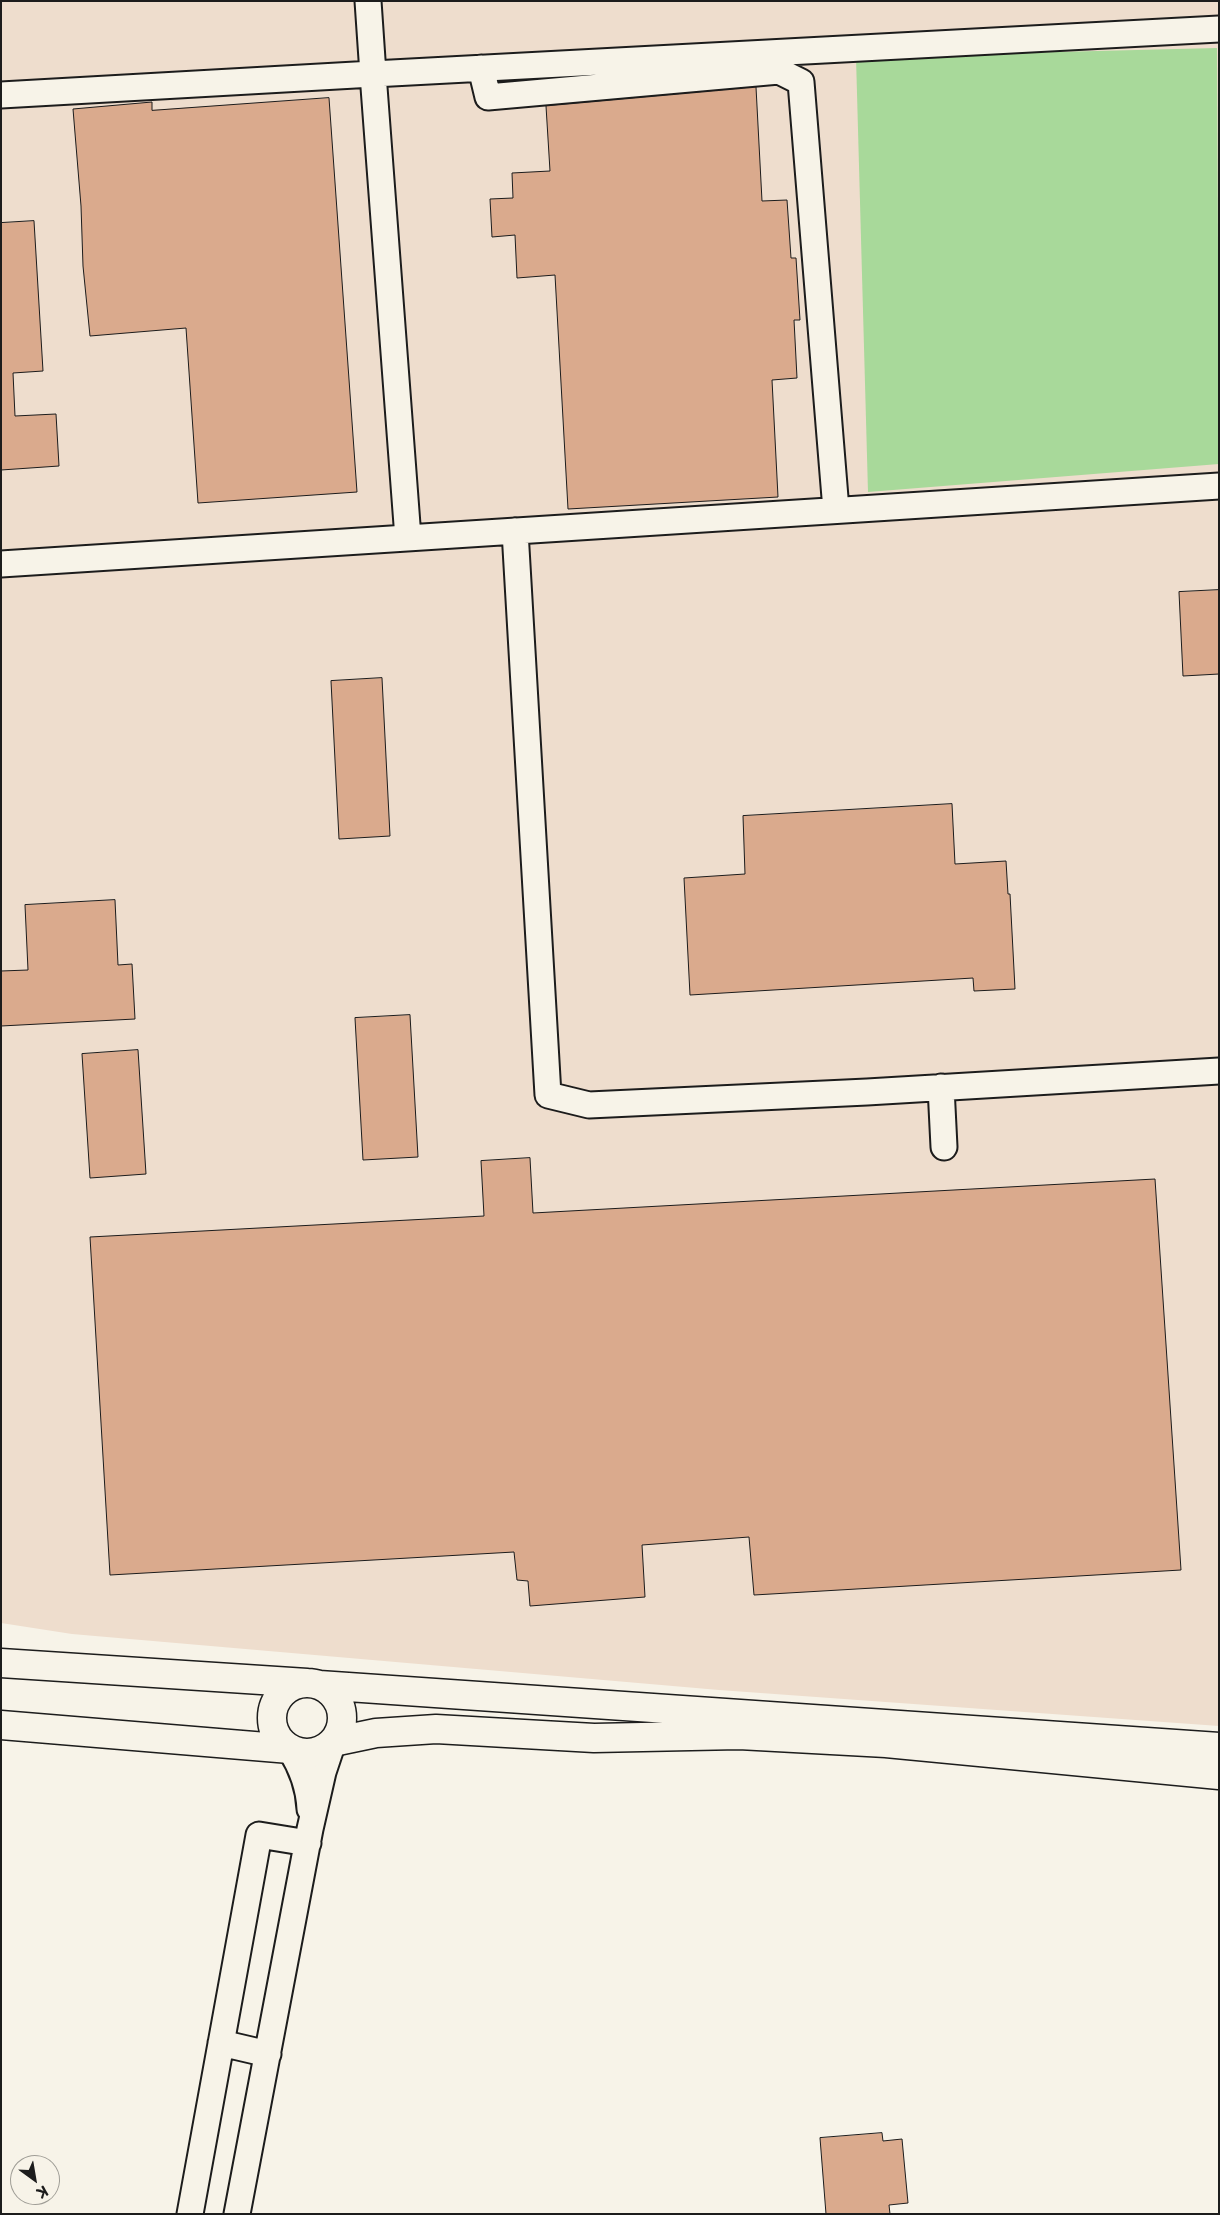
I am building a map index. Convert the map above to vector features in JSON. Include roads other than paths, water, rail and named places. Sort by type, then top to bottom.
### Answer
[{"type":"main road","points":[[1,1663],[604,1703],[1191,1747],[1219,1747]]},
{"type":"main road","points":[[1,1725],[290,1749],[301,1753],[313,1753],[324,1750],[340,1733],[342,1710],[337,1699],[329,1690],[313,1684],[286,1690],[278,1699],[273,1709],[272,1721],[275,1732],[281,1742],[290,1749]]},
{"type":"main road","points":[[333,1742],[376,1733],[436,1729],[594,1738],[740,1735],[886,1743],[1219,1775]]},
{"type":"main road","points":[[1191,1747],[1219,1741]]},
{"type":"street","points":[[368,1],[408,538]]},
{"type":"street","points":[[1,95],[1219,29]]},
{"type":"street","points":[[480,68],[488,97],[779,71],[801,82],[836,510]]},
{"type":"street","points":[[1,564],[1219,486]]},
{"type":"street","points":[[516,531],[548,1095],[589,1105],[941,1087],[1219,1070]]},
{"type":"street","points":[[941,1087],[944,1147]]},
{"type":"street","points":[[237,2214],[309,1836],[323,1772],[333,1742]]},
{"type":"street","points":[[290,1749],[301,1767],[310,1798],[309,1836]]},
{"type":"street","points":[[190,2214],[259,1834],[309,1836]]},
{"type":"street","points":[[221,2044],[268,2054]]}]
